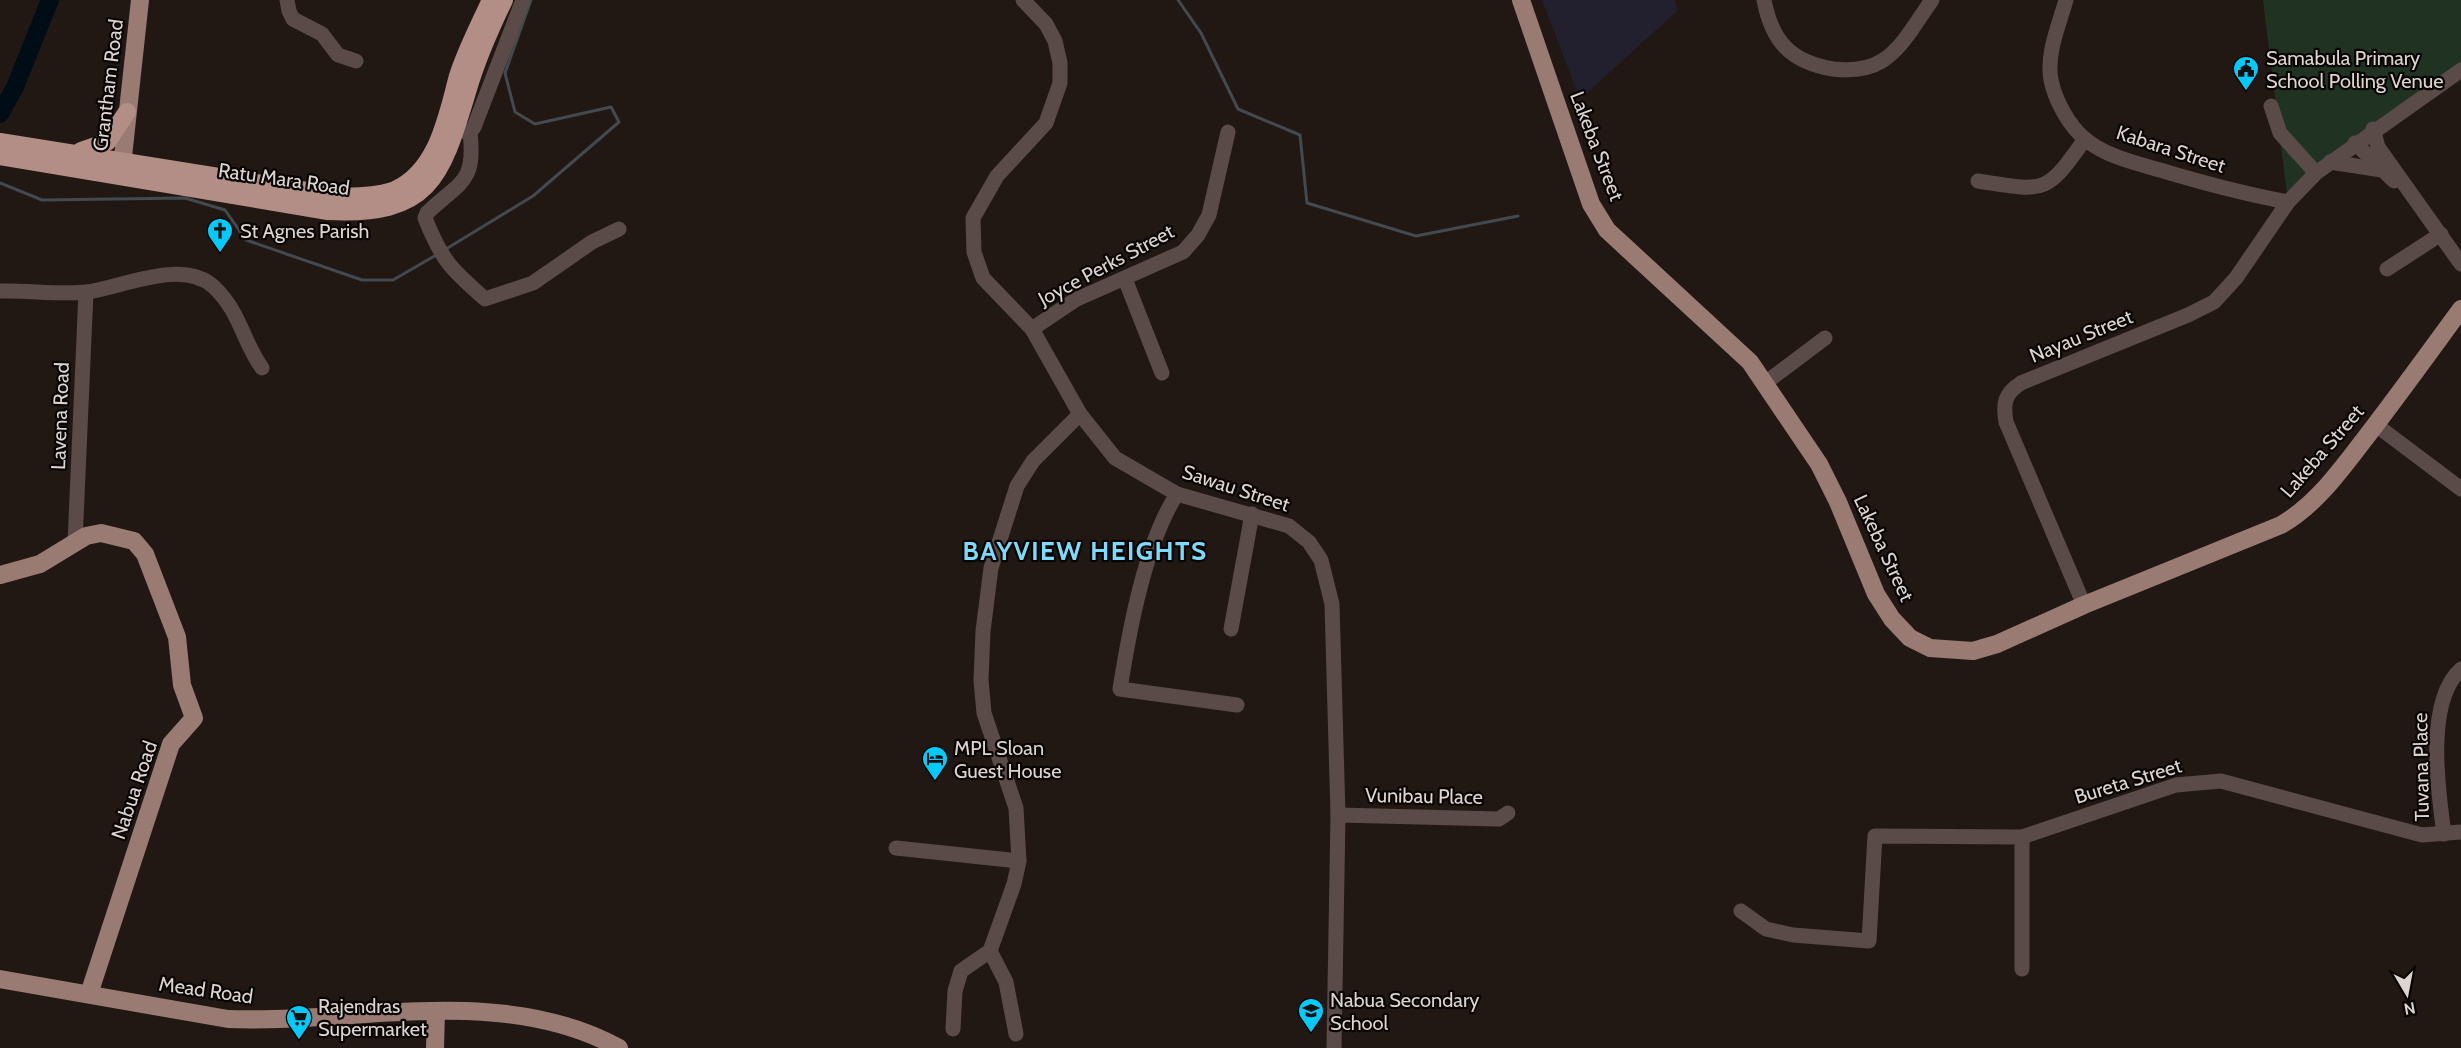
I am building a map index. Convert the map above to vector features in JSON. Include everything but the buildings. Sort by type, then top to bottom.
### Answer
[{"type":"highway","name":"Ratu Mara Road","points":[[0,156],[121,167],[345,197],[395,189],[420,172],[439,141],[473,34],[491,0]]},
{"type":"highway","name":"Ratu Mara Road","points":[[0,142],[74,152],[121,167],[328,211],[353,212],[387,209],[408,199],[431,181],[463,131],[476,63],[504,0]]},
{"type":"highway","points":[[74,152],[107,142],[127,112]]},
{"type":"main road","name":"Grantham Road","points":[[121,167],[140,0]]},
{"type":"main road","name":"Lakeba Street","points":[[1521,0],[1592,204],[1607,230],[1750,362],[1819,464],[1838,502],[1876,594],[1892,619],[1910,638],[1930,648],[1973,651],[1997,644],[2084,605],[2281,525],[2300,514],[2337,474],[2376,425],[2461,309]]},
{"type":"main road","name":"Nabua Road","points":[[0,575],[40,564],[86,536],[101,533],[134,540],[145,554],[177,638],[183,685],[194,718],[171,744],[89,994]]},
{"type":"main road","name":"Mead Road","points":[[0,979],[228,1019],[261,1020],[436,1012],[507,1014],[574,1027],[619,1048]]},
{"type":"main road","points":[[435,1048],[436,1012]]},
{"type":"street","points":[[287,0],[289,12],[294,19],[322,34],[338,55],[356,61]]},
{"type":"street","points":[[523,0],[463,131],[473,152],[469,173],[456,190],[427,213],[425,218],[439,252],[448,266],[485,299],[533,283],[592,242],[619,229]]},
{"type":"street","name":"Sawau Street","points":[[1023,0],[1046,24],[1055,41],[1060,83],[1046,123],[997,176],[973,218],[974,252],[983,278],[1032,329],[1080,414],[1115,458],[1177,494],[1289,526],[1309,542],[1321,560],[1327,579],[1332,604],[1338,815],[1334,1048]]},
{"type":"street","points":[[1764,0],[1767,15],[1778,39],[1791,55],[1804,63],[1842,70],[1864,69],[1884,60],[1903,40],[1932,0]]},
{"type":"street","name":"Kabara Street","points":[[2066,0],[2054,42],[2051,78],[2056,96],[2069,120],[2085,139],[2115,156],[2236,193],[2288,202]]},
{"type":"street","name":"Nayau Street","points":[[2084,605],[2006,422],[2003,406],[2009,390],[2214,302],[2236,278],[2288,202],[2316,172],[2373,129],[2461,70]]},
{"type":"street","points":[[2271,106],[2280,133],[2316,172]]},
{"type":"street","points":[[2373,129],[2378,147],[2461,264]]},
{"type":"street","name":"Joyce Perks Street","points":[[1032,329],[1075,300],[1183,252],[1198,235],[1209,216],[1228,132]]},
{"type":"street","points":[[1978,181],[2022,188],[2041,187],[2058,177],[2085,139]]},
{"type":"street","points":[[2355,143],[2408,192]]},
{"type":"street","points":[[2331,162],[2382,170]]},
{"type":"street","points":[[2386,269],[2441,234]]},
{"type":"street","points":[[0,291],[86,292],[163,275],[189,275],[203,279],[214,286],[239,316],[249,349],[262,368]]},
{"type":"street","points":[[1125,279],[1162,373]]},
{"type":"street","name":"Lavena Road","points":[[75,543],[86,292]]},
{"type":"street","points":[[1765,383],[1825,338]]},
{"type":"street","points":[[953,1029],[955,991],[961,971],[990,951],[1014,884],[1019,861],[1016,808],[984,713],[981,680],[986,601],[992,568],[1017,486],[1033,461],[1080,414]]},
{"type":"street","points":[[2376,425],[2461,489]]},
{"type":"street","points":[[1177,494],[1163,519],[1140,591],[1120,689],[1237,705]]},
{"type":"street","points":[[1230,629],[1252,514]]},
{"type":"street","name":"Tuvana Place","points":[[2444,834],[2438,789],[2441,699],[2449,681],[2461,669]]},
{"type":"street","name":"Bureta Street","points":[[1741,911],[1766,929],[1804,936],[1869,941],[1875,836],[2022,837],[2176,785],[2221,781],[2422,835],[2461,832]]},
{"type":"street","name":"Vunibau Place","points":[[1338,815],[1499,819],[1508,813]]},
{"type":"street","points":[[2022,837],[2022,969]]},
{"type":"street","points":[[896,848],[1019,861]]},
{"type":"street","points":[[990,951],[1006,982],[1016,1034]]},
{"type":"shaded area","points":[[1542,0],[1675,0],[1677,11],[1580,99]]},
{"type":"green space","points":[[2263,0],[2461,0],[2461,75],[2288,202]]},
{"type":"waterway","points":[[0,114],[15,87],[50,0]]},
{"type":"waterway","points":[[446,249],[533,196],[619,122],[611,107],[535,124],[515,112],[505,73],[531,0]]},
{"type":"waterway","points":[[1178,0],[1201,33],[1238,109],[1300,135],[1307,203],[1416,236],[1518,216]]},
{"type":"waterway","points":[[0,183],[42,200],[185,198],[225,210],[246,240],[362,280],[393,280],[438,254]]},
{"type":"place","name":"Samabula Primary School Polling Venue","points":[[2246,92]]},
{"type":"place","name":"St Agnes Parish","points":[[220,254]]},
{"type":"place","name":"MPL Sloan Guest House","points":[[935,782]]},
{"type":"place","name":"Nabua Secondary School","points":[[1311,1034]]},
{"type":"place","name":"Rajendras Supermarket","points":[[299,1041]]},
{"type":"district","name":"BAYVIEW HEIGHTS","points":[[1085,551]]}]
